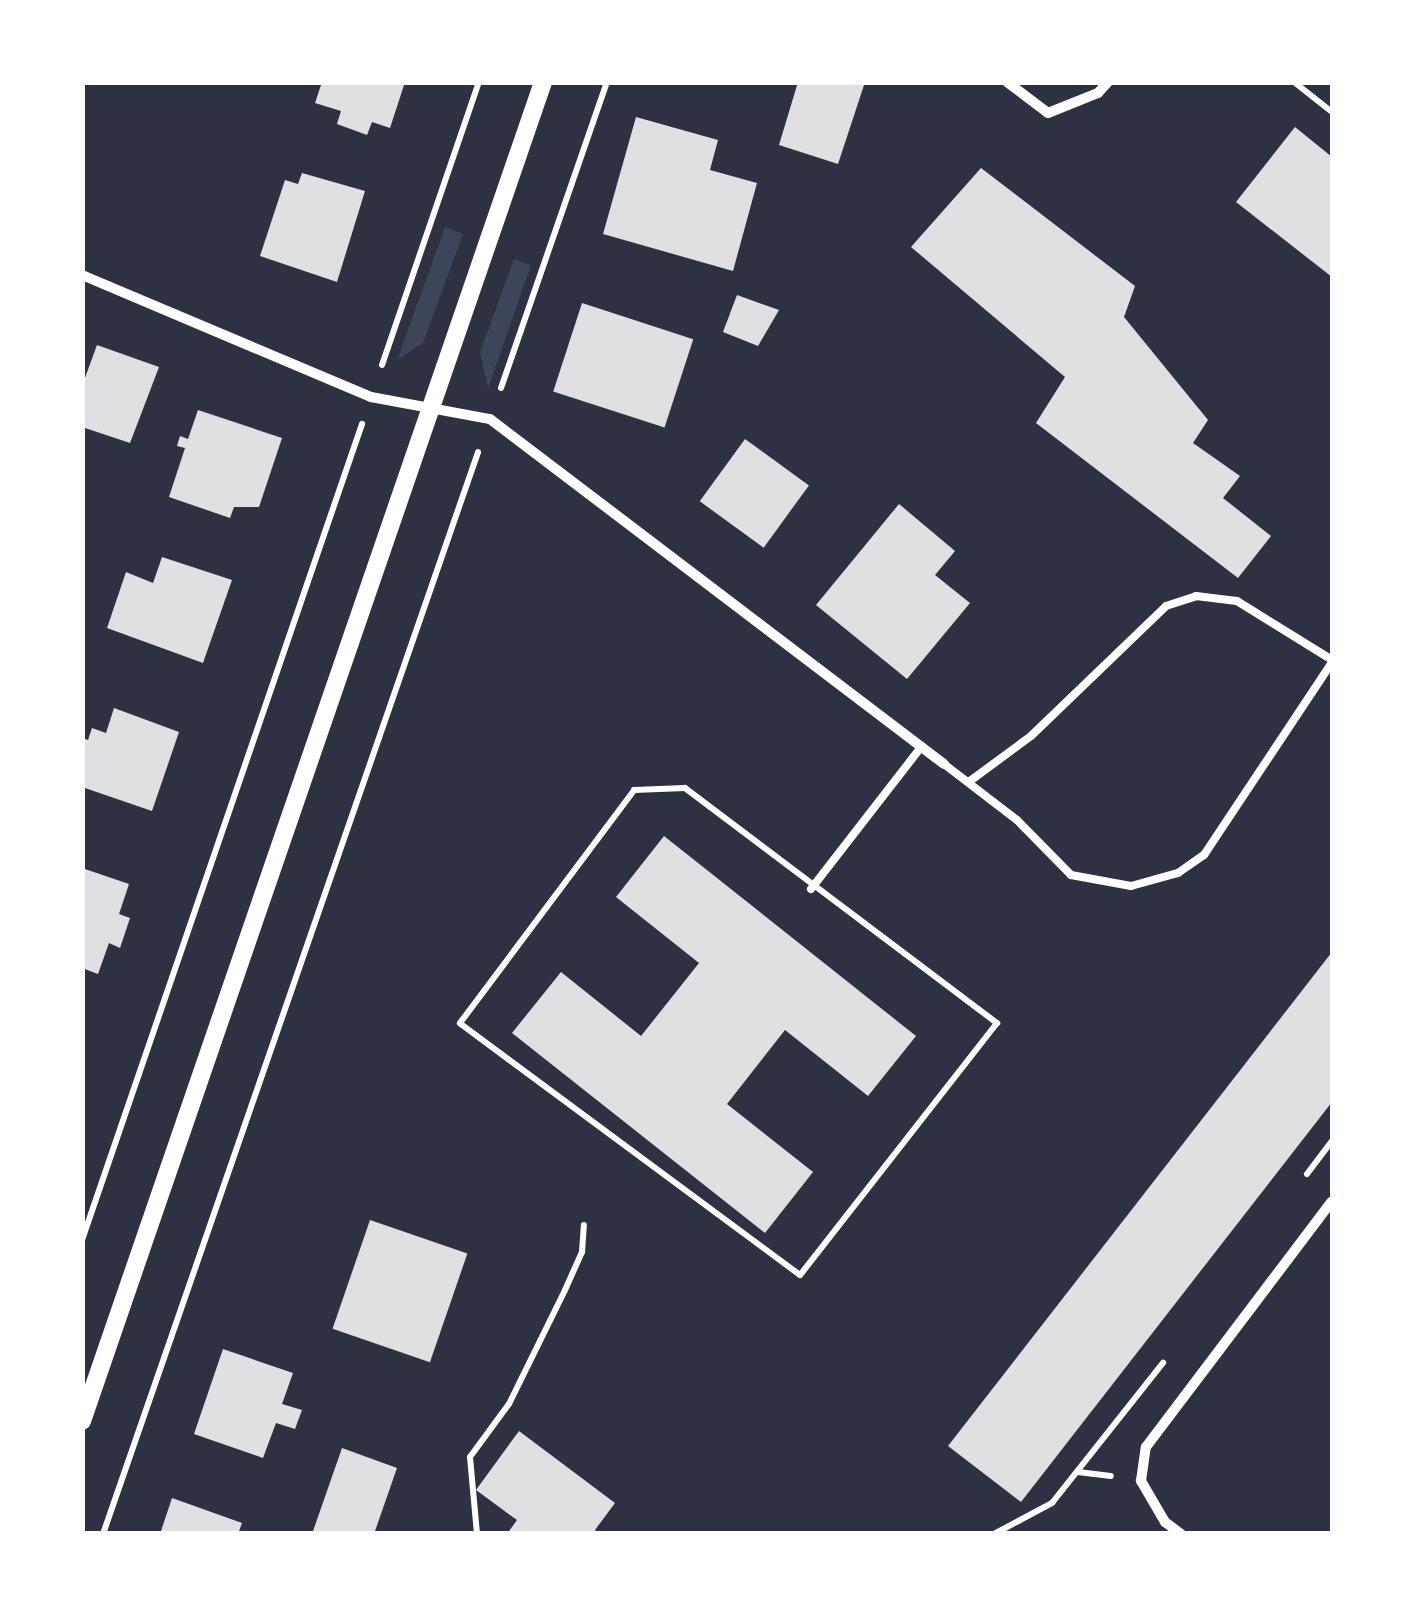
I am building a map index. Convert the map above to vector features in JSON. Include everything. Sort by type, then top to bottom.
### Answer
[{"type":"street","points":[[82,1421],[542,82]]},
{"type":"street","points":[[1007,82],[1048,113],[1098,93],[1108,82]]},
{"type":"street","points":[[82,275],[371,397],[431,405],[490,419],[944,764]]},
{"type":"street","points":[[1181,1534],[1165,1522],[1141,1481],[1146,1447],[1332,1201]]},
{"type":"lane","points":[[944,764],[970,781],[1071,875],[1131,886],[1178,873],[1204,855],[1332,661],[1237,601],[1196,596],[1166,606],[1031,736],[970,781]]},
{"type":"lane","points":[[811,888],[922,746]]},
{"type":"path","points":[[82,1240],[480,82]]},
{"type":"path","points":[[103,1534],[608,82]]},
{"type":"path","points":[[1294,82],[1332,112]]},
{"type":"path","points":[[685,788],[811,888],[997,1023],[800,1275],[460,1023],[634,790],[685,788]]},
{"type":"path","points":[[1298,1186],[1332,1141]]},
{"type":"path","points":[[477,1534],[470,1458],[509,1404],[582,1252],[584,1226]]},
{"type":"path","points":[[994,1534],[1052,1503],[1174,1349]]},
{"type":"shaded area","points":[[445,227],[463,234],[423,343],[397,360]]},
{"type":"shaded area","points":[[514,259],[531,265],[488,389],[480,352]]},
{"type":"building","points":[[322,82],[405,82],[390,128],[372,122],[367,135],[337,124],[341,111],[315,103]]},
{"type":"building","points":[[798,82],[865,82],[838,164],[779,145]]},
{"type":"building","points":[[636,117],[718,140],[710,170],[757,183],[733,271],[603,234]]},
{"type":"building","points":[[1295,127],[1332,157],[1332,277],[1236,202]]},
{"type":"building","points":[[981,168],[1135,286],[1124,317],[1208,420],[1193,443],[1240,476],[1223,498],[1271,536],[1238,578],[1036,423],[1065,377],[911,247]]},
{"type":"building","points":[[302,173],[365,191],[337,282],[260,256],[285,180],[298,184]]},
{"type":"building","points":[[737,295],[779,310],[758,346],[723,332]]},
{"type":"building","points":[[582,303],[693,339],[665,428],[553,391]]},
{"type":"building","points":[[97,345],[159,367],[130,443],[82,427],[82,386]]},
{"type":"building","points":[[198,410],[282,438],[259,507],[234,507],[230,518],[169,497],[185,448],[177,446],[180,436],[188,439]]},
{"type":"building","points":[[745,439],[809,485],[764,548],[700,501]]},
{"type":"building","points":[[899,504],[955,551],[935,575],[970,603],[907,679],[816,605]]},
{"type":"building","points":[[162,557],[232,580],[203,663],[107,628],[126,572],[153,583]]},
{"type":"building","points":[[114,708],[179,732],[152,811],[82,787],[82,738],[88,740],[92,728],[106,733]]},
{"type":"building","points":[[664,836],[916,1036],[868,1096],[785,1030],[727,1104],[813,1172],[765,1233],[512,1033],[561,972],[641,1036],[699,963],[616,897]]},
{"type":"building","points":[[82,868],[129,884],[119,914],[130,918],[120,948],[109,943],[98,974],[82,968]]},
{"type":"building","points":[[1332,952],[1332,1102],[1021,1502],[948,1446]]},
{"type":"building","points":[[370,1220],[467,1254],[430,1362],[333,1329]]},
{"type":"building","points":[[223,1349],[293,1373],[282,1404],[302,1410],[295,1429],[276,1423],[263,1458],[194,1434]]},
{"type":"building","points":[[519,1431],[615,1503],[595,1530],[600,1534],[507,1534],[517,1520],[476,1490]]},
{"type":"building","points":[[342,1448],[397,1468],[374,1534],[312,1534]]},
{"type":"building","points":[[172,1498],[242,1523],[238,1534],[160,1534]]}]
